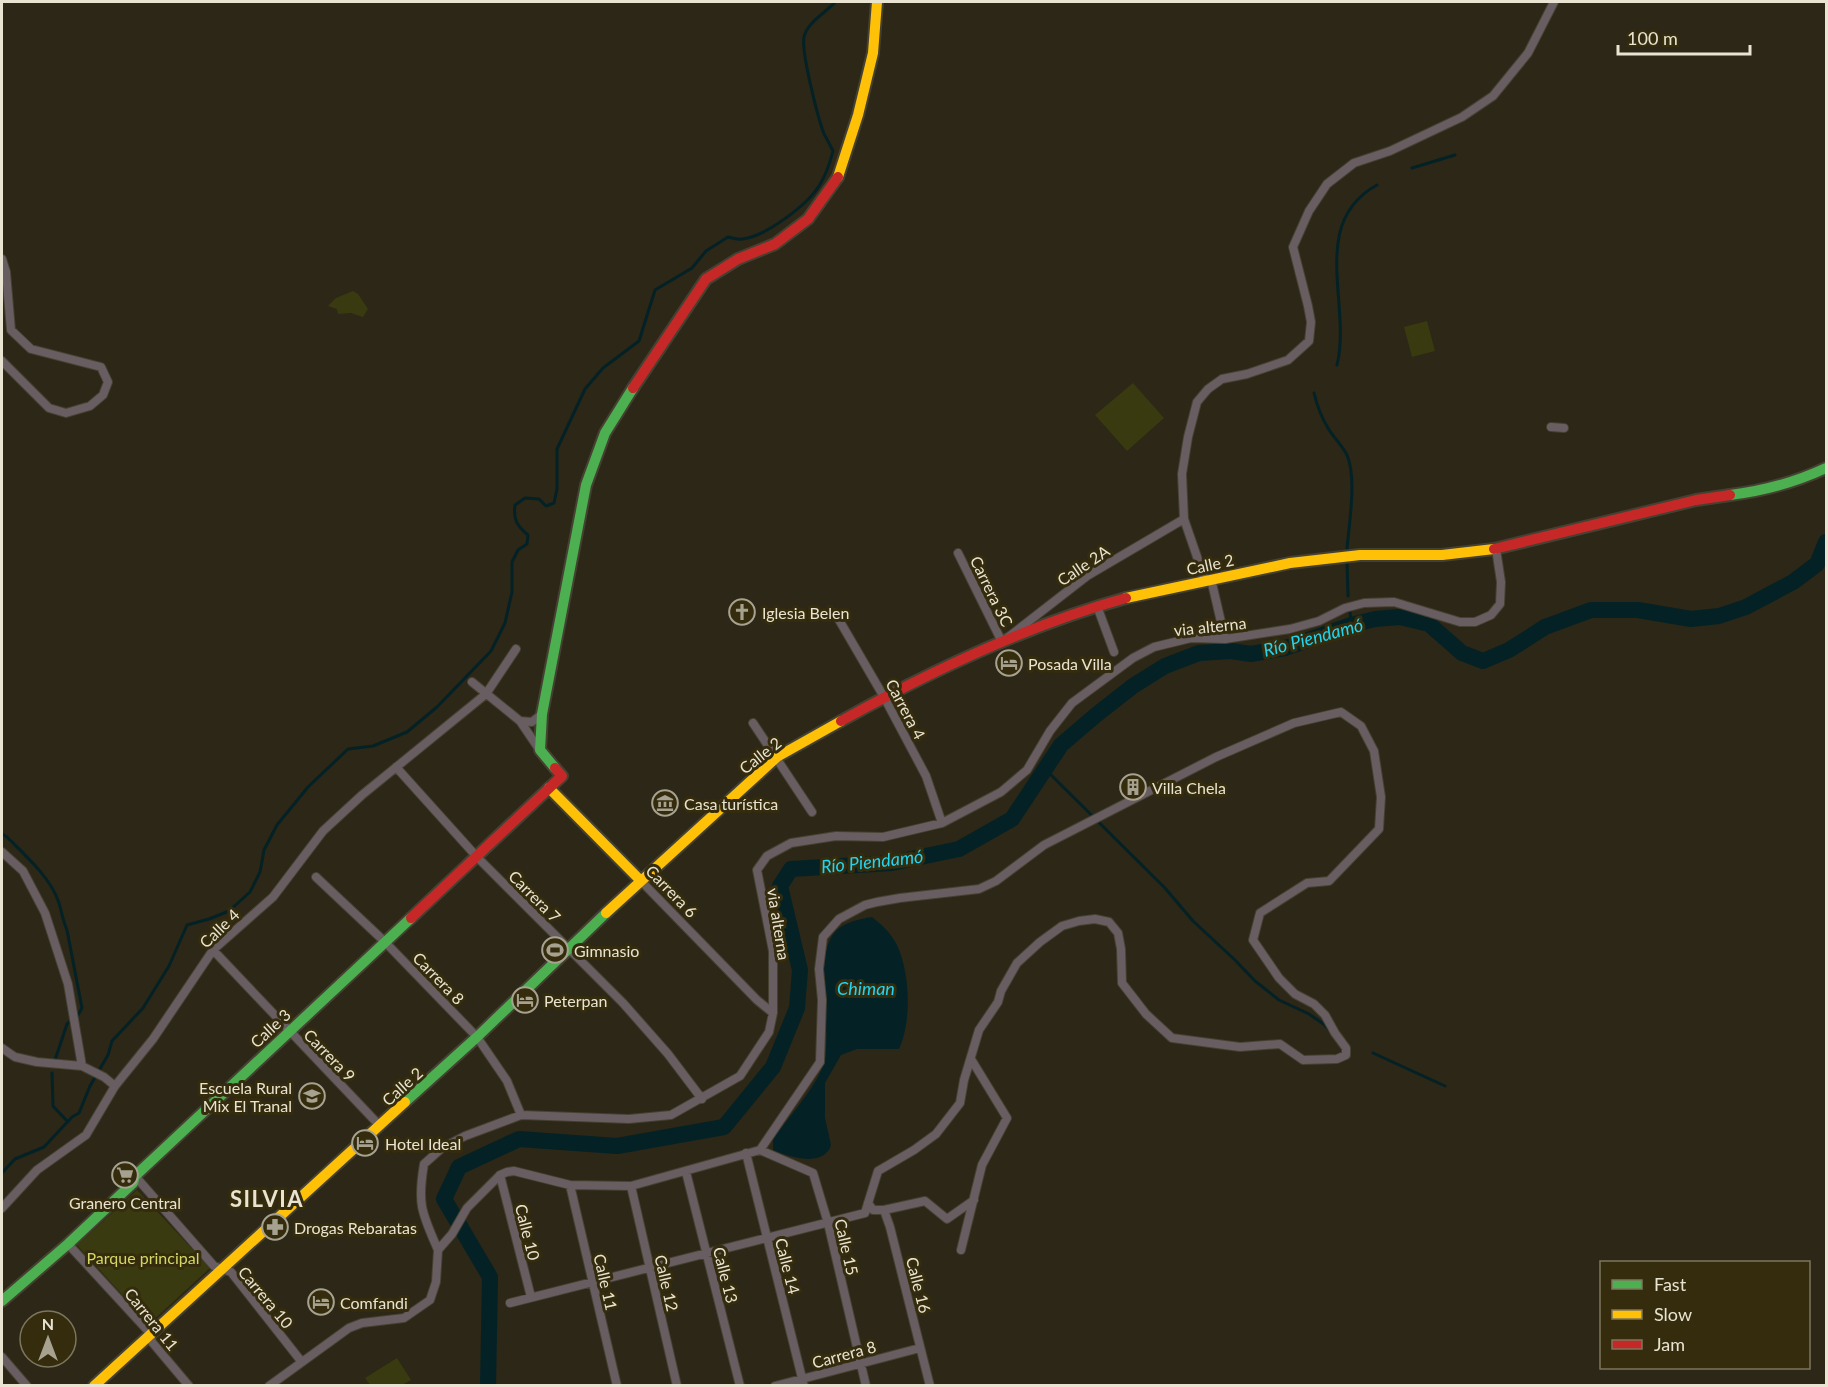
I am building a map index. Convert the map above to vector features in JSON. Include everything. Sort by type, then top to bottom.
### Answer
[{"type":"main road","points":[[540,750],[542,714],[585,485],[605,433],[643,371],[706,279],[738,259],[775,244],[808,219],[839,176],[858,116],[873,53],[877,2]]},
{"type":"main road","name":"Calle 2","points":[[94,1386],[477,1037],[640,880],[777,757],[884,697],[1002,642],[1097,606],[1149,592],[1290,562],[1360,555],[1442,555],[1496,549],[1696,500],[1746,493],[1795,481],[1827,468]]},
{"type":"main road","name":"Calle 3","points":[[2,1301],[133,1184],[135,1176],[562,776],[540,750]]},
{"type":"main road","name":"Carrera 6","points":[[549,788],[640,880]]},
{"type":"street","points":[[1225,639],[1208,580],[1184,519],[1182,474],[1197,402],[1208,389],[1222,379],[1247,374],[1288,360],[1309,340],[1311,322],[1293,247],[1309,212],[1327,184],[1354,163],[1390,152],[1462,117],[1493,96],[1528,53],[1554,2]]},
{"type":"street","points":[[2,259],[6,272],[11,330],[31,349],[101,367],[108,382],[103,395],[90,406],[66,413],[49,408],[2,361]]},
{"type":"street","points":[[1551,427],[1564,428]]},
{"type":"street","name":"Calle 2A","points":[[1002,642],[1086,576],[1184,519]]},
{"type":"street","name":"via alterna","points":[[438,1250],[424,1219],[420,1186],[424,1164],[442,1148],[465,1136],[520,1115],[629,1119],[671,1115],[740,1076],[769,1032],[773,1013],[773,951],[757,870],[767,856],[791,843],[836,836],[883,837],[942,823],[1001,792],[1028,770],[1050,731],[1072,703],[1133,658],[1154,647],[1191,639],[1225,639],[1290,629],[1319,621],[1345,608],[1364,603],[1394,602],[1460,622],[1475,622],[1491,615],[1500,604],[1501,582],[1496,549]]},
{"type":"street","name":"Carrera 3C","points":[[958,553],[1002,642]]},
{"type":"street","points":[[1097,606],[1114,652]]},
{"type":"street","name":"Carrera 4","points":[[836,613],[926,776],[942,823]]},
{"type":"street","name":"Calle 4","points":[[2,1208],[38,1170],[86,1135],[115,1086],[153,1039],[213,950],[273,897],[323,831],[396,767],[486,694],[516,649]]},
{"type":"street","points":[[472,682],[519,721],[540,750]]},
{"type":"street","points":[[269,1386],[349,1328],[362,1323],[404,1318],[430,1300],[436,1282],[438,1250],[452,1234],[467,1208],[500,1175],[514,1171],[570,1185],[631,1186],[760,1150],[820,1062],[822,1000],[819,969],[823,937],[839,919],[865,905],[877,902],[979,889],[996,881],[1044,845],[1216,757],[1294,723],[1341,712],[1361,726],[1374,751],[1378,768],[1381,797],[1379,829],[1329,881],[1306,883],[1260,913],[1253,940],[1279,978],[1295,994],[1314,1004],[1325,1015],[1346,1048],[1346,1055],[1337,1059],[1303,1060],[1280,1044],[1240,1047],[1173,1038],[1146,1014],[1122,983],[1118,933],[1109,922],[1095,919],[1062,926],[1017,963],[1001,991],[998,1002],[979,1030],[960,1103],[936,1134],[878,1171],[865,1212],[510,1303]]},
{"type":"street","points":[[519,721],[532,722],[542,714]]},
{"type":"street","points":[[753,723],[812,812]]},
{"type":"street","name":"Carrera 7","points":[[396,767],[477,856],[623,1003],[668,1054],[702,1099]]},
{"type":"street","points":[[2,852],[23,871],[45,913],[68,984],[82,1066]]},
{"type":"street","points":[[2,861],[9,857]]},
{"type":"street","name":"Carrera 8","points":[[316,877],[384,941],[477,1037],[507,1081],[520,1115]]},
{"type":"street","name":"Carrera 6","points":[[640,880],[757,1000],[773,1013]]},
{"type":"street","name":"Carrera 9","points":[[213,950],[380,1126]]},
{"type":"street","points":[[2,1048],[15,1057],[37,1062],[82,1066],[104,1077],[115,1086]]},
{"type":"street","points":[[961,1250],[982,1165],[1006,1118],[970,1059]]},
{"type":"street","name":"Calle 15","points":[[760,1150],[813,1173],[828,1223],[866,1386]]},
{"type":"street","name":"Calle 14","points":[[746,1153],[803,1382]]},
{"type":"street","name":"Calle 13","points":[[686,1172],[740,1386]]},
{"type":"street","name":"Calle 10","points":[[500,1175],[531,1297]]},
{"type":"street","name":"Carrera 10","points":[[135,1176],[214,1266],[231,1272],[301,1361]]},
{"type":"street","name":"Calle 11","points":[[570,1185],[616,1386]]},
{"type":"street","name":"Calle 12","points":[[631,1186],[676,1386]]},
{"type":"street","points":[[868,1203],[873,1210],[884,1210],[925,1201],[947,1219],[974,1200]]},
{"type":"street","name":"Calle 16","points":[[884,1210],[930,1386]]},
{"type":"street","name":"Carrera 11","points":[[68,1244],[150,1333],[152,1342],[189,1386]]},
{"type":"street","name":"Carrera 8","points":[[775,1386],[803,1382],[861,1363],[920,1348]]},
{"type":"street","points":[[2,1357],[27,1386]]},
{"type":"green space","points":[[353,291],[358,294],[368,309],[363,317],[351,313],[338,314],[337,309],[328,306],[336,298]]},
{"type":"green space","points":[[1427,321],[1435,351],[1412,357],[1404,327]]},
{"type":"green space","points":[[1133,383],[1164,418],[1127,451],[1095,415]]},
{"type":"green space","name":"Parque principal","points":[[137,1190],[210,1268],[149,1324],[77,1245]]},
{"type":"green space","points":[[397,1358],[411,1380],[402,1385],[370,1385],[365,1378]]},
{"type":"water","name":"Chiman","points":[[872,917],[895,941],[905,969],[908,1011],[899,1049],[857,1049],[841,1055],[825,1083],[825,1118],[831,1145],[821,1157],[808,1159],[793,1157],[773,1150],[773,1139],[809,1091],[825,1061],[823,975],[827,948],[832,936],[845,925]]},
{"type":"waterway","points":[[2,1173],[15,1159],[44,1147],[72,1117],[79,1113],[90,1086],[108,1055],[112,1041],[143,1008],[169,966],[187,925],[229,911],[250,892],[260,872],[264,850],[277,825],[308,787],[348,749],[373,746],[407,732],[437,707],[491,651],[505,623],[512,592],[512,562],[518,550],[527,544],[528,535],[517,522],[515,505],[525,498],[539,499],[546,506],[554,503],[557,489],[557,449],[585,389],[603,368],[639,341],[655,290],[692,268],[706,251],[728,237],[739,239],[751,237],[785,219],[813,194],[828,169],[833,151],[824,134],[814,100],[807,70],[804,37],[813,22],[835,2]]},
{"type":"waterway","points":[[1412,168],[1455,155]]},
{"type":"waterway","points":[[1337,365],[1340,342],[1338,243],[1344,221],[1356,201],[1377,185]]},
{"type":"waterway","points":[[1314,393],[1323,420],[1345,451],[1350,465],[1352,501],[1347,549]]},
{"type":"waterway","name":"Río Piendamó","points":[[488,1386],[490,1277],[444,1199],[459,1167],[519,1139],[617,1146],[724,1127],[773,1067],[797,1008],[800,970],[780,886],[791,869],[892,863],[959,849],[1012,819],[1061,745],[1096,715],[1133,686],[1165,666],[1199,653],[1231,651],[1251,654],[1285,648],[1351,625],[1375,619],[1400,617],[1429,624],[1462,653],[1483,661],[1509,650],[1545,627],[1591,610],[1638,610],[1691,619],[1719,616],[1746,607],[1793,582],[1817,564],[1826,542]]},
{"type":"waterway","points":[[1347,562],[1348,596]]},
{"type":"waterway","points":[[1350,610],[1351,625]]},
{"type":"waterway","points":[[1045,769],[1165,888],[1193,921],[1255,981],[1279,1000],[1309,1014],[1330,1031]]},
{"type":"waterway","points":[[2,834],[44,876],[59,903],[67,930],[82,1008],[78,1015],[67,1024],[55,1060]]},
{"type":"waterway","points":[[1373,1053],[1445,1086]]},
{"type":"waterway","points":[[52,1073],[53,1106],[68,1122]]},
{"type":"traffic: fast","points":[[555,768],[540,750],[542,714],[586,485],[605,433],[633,388]]},
{"type":"traffic: fast","points":[[1730,495],[1779,485],[1826,468]]},
{"type":"traffic: fast","points":[[405,1102],[477,1037],[606,913]]},
{"type":"traffic: fast","points":[[2,1301],[68,1244],[133,1183],[135,1176],[411,918]]},
{"type":"traffic: slow","points":[[838,177],[858,115],[873,53],[877,2]]},
{"type":"traffic: slow","points":[[1126,598],[1290,563],[1360,555],[1442,555],[1494,549]]},
{"type":"traffic: slow","points":[[606,913],[777,757],[841,721]]},
{"type":"traffic: slow","points":[[549,788],[640,880]]},
{"type":"traffic: slow","points":[[94,1386],[405,1102]]},
{"type":"traffic: jam","points":[[633,388],[706,279],[738,259],[775,244],[808,219],[838,177]]},
{"type":"traffic: jam","points":[[1494,549],[1696,500],[1730,495]]},
{"type":"traffic: jam","points":[[841,721],[980,651],[1052,622],[1126,598]]},
{"type":"traffic: jam","points":[[411,918],[562,776],[555,768]]},
{"type":"place","name":"Iglesia Belen","points":[[742,612]]},
{"type":"place","name":"Posada Villa","points":[[1009,663]]},
{"type":"place","name":"Villa Chela","points":[[1133,787]]},
{"type":"place","name":"Casa turística","points":[[665,803]]},
{"type":"place","name":"Gimnasio","points":[[555,950]]},
{"type":"place","name":"Peterpan","points":[[525,1000]]},
{"type":"place","name":"Escuela Rural Mix El Tranal","points":[[312,1096]]},
{"type":"place","name":"Hotel Ideal","points":[[365,1143]]},
{"type":"place","name":"Granero Central","points":[[125,1175]]},
{"type":"place","name":"Drogas Rebaratas","points":[[275,1227]]},
{"type":"place","name":"Comfandi","points":[[321,1302]]},
{"type":"district","name":"SILVIA","points":[[267,1198]]}]
